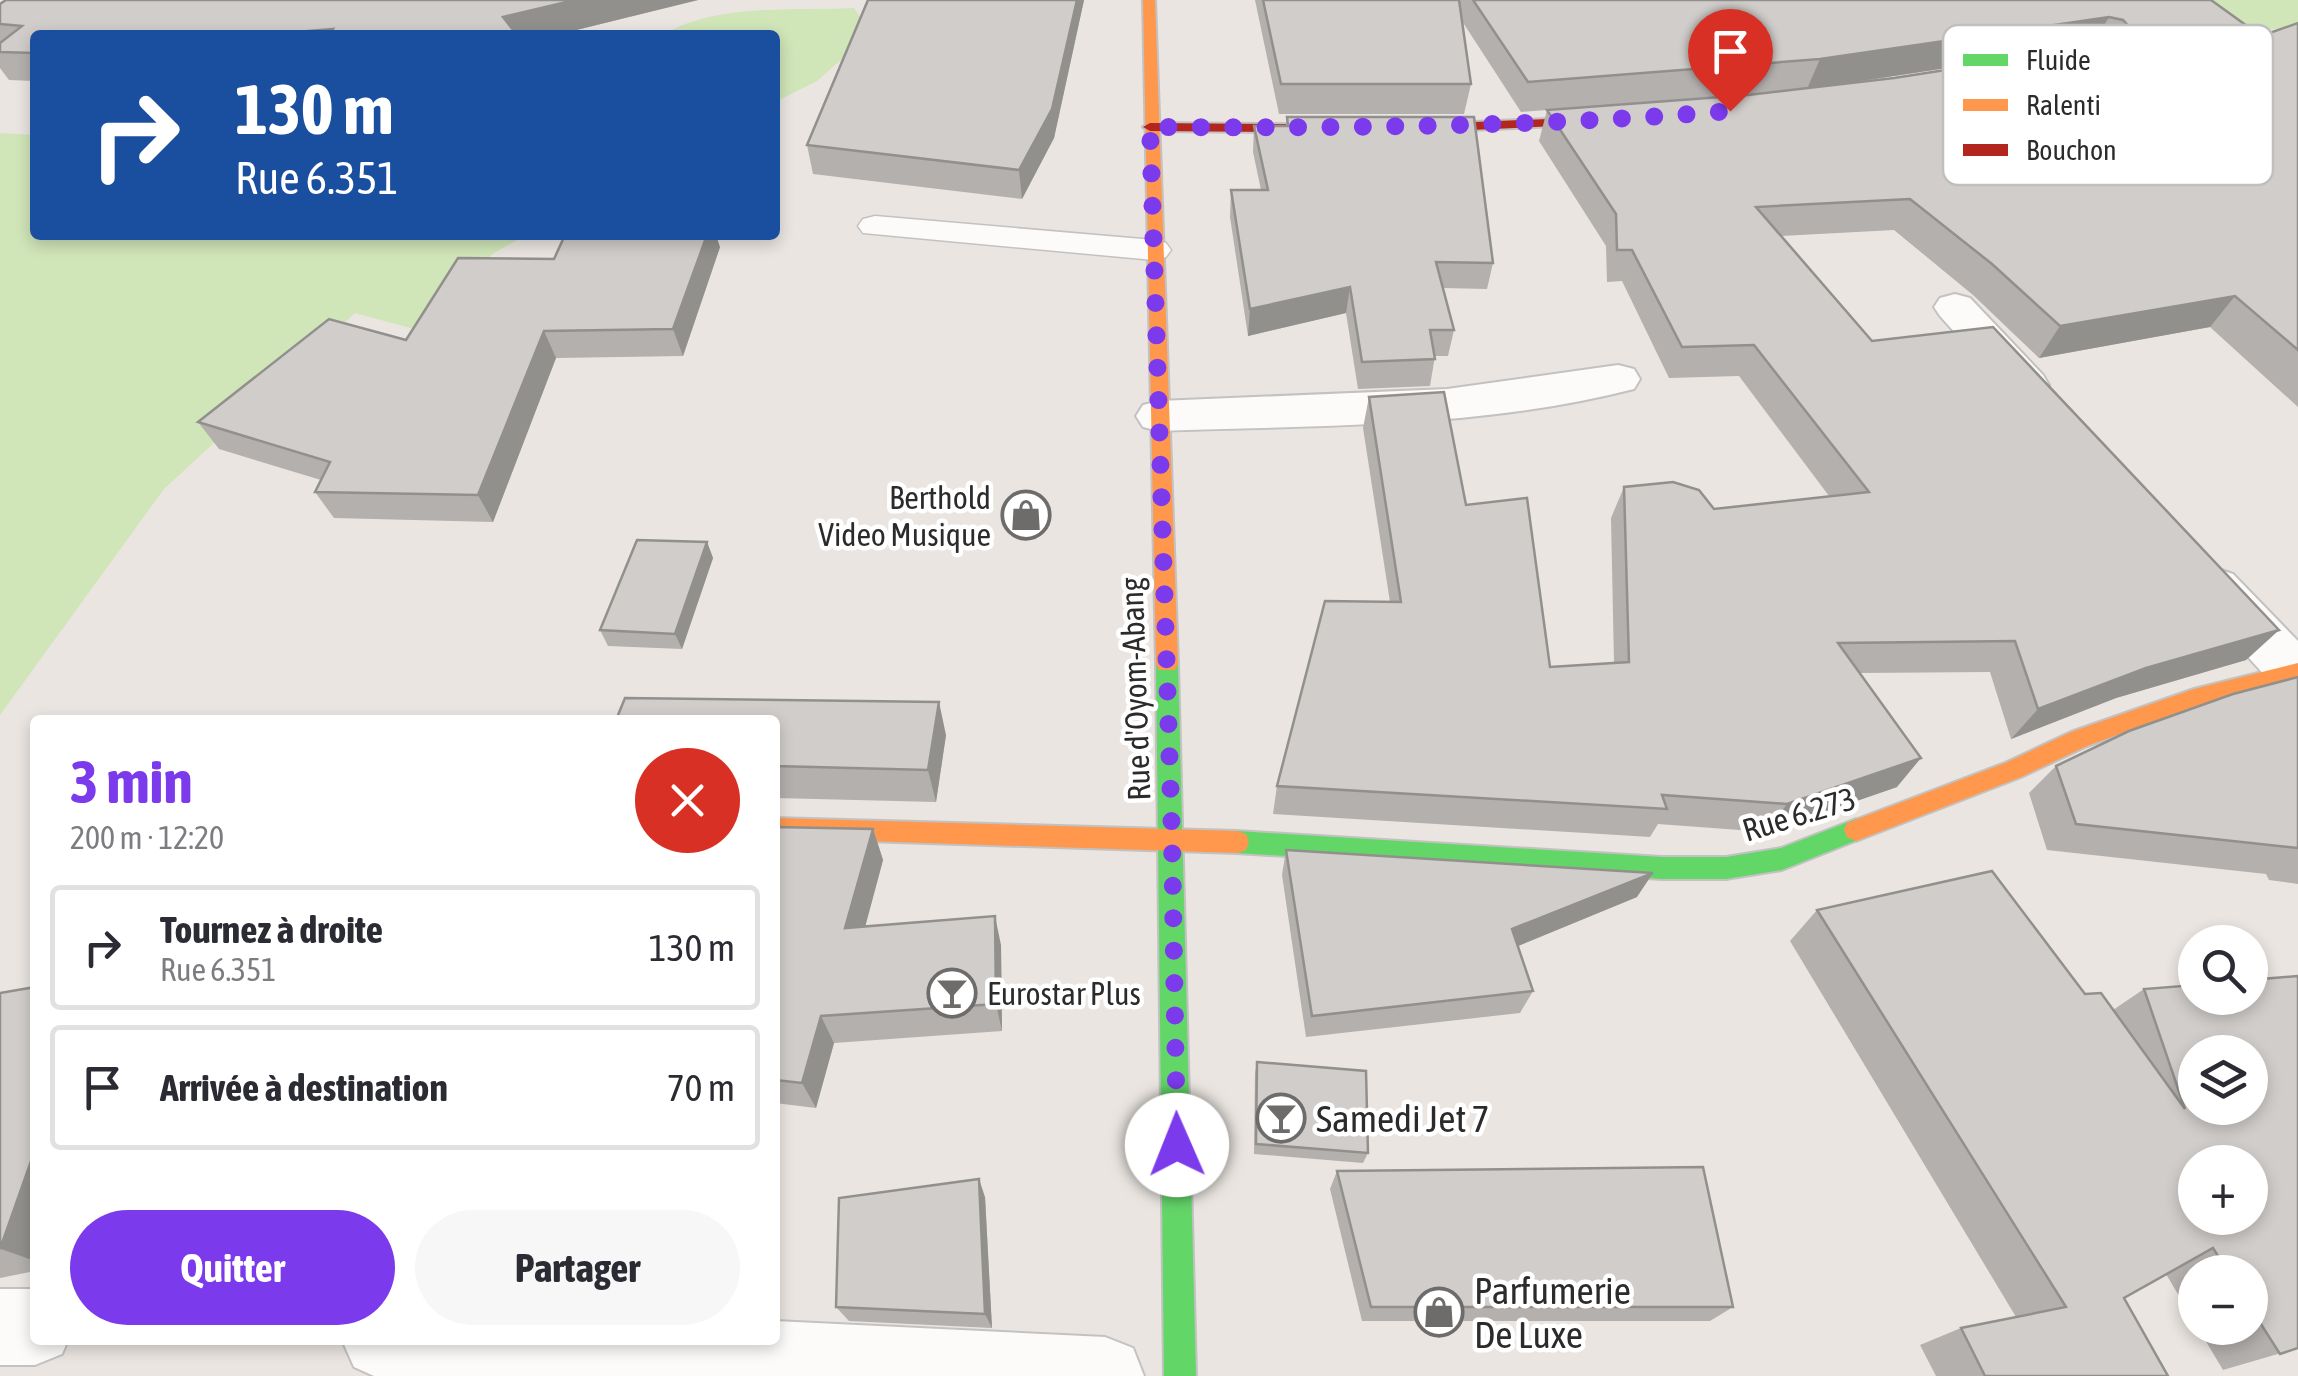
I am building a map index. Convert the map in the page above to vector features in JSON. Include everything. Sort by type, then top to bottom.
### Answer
[{"type":"street","name":"Rue d'Oyom-Abang","points":[[1149,0],[1172,838],[1180,1376]]},
{"type":"street","points":[[1150,127],[1404,129],[1631,119]]},
{"type":"street","points":[[1955,307],[2064,424]]},
{"type":"street","points":[[1159,416],[1482,400],[1556,393],[1618,379]]},
{"type":"street","points":[[2186,556],[2296,672]]},
{"type":"street","name":"Rue 6.273","points":[[780,828],[1172,838],[1642,868],[1726,868],[1782,860],[2096,733],[2194,698],[2296,672]]},
{"type":"street","points":[[0,1326],[30,1327]]},
{"type":"street","points":[[481,1345],[1104,1376]]},
{"type":"lane","points":[[875,226],[1154,250]]},
{"type":"green space","points":[[2172,0],[2298,0],[2298,29],[2228,25]]},
{"type":"green space","points":[[854,8],[871,33],[817,81],[780,100],[780,30],[674,30],[731,13]]},
{"type":"green space","points":[[0,133],[30,135],[30,240],[517,240],[494,253],[414,329],[355,313],[164,489],[0,715]]},
{"type":"building","points":[[6,0],[575,0],[503,17],[513,30],[30,30],[30,53],[0,52],[0,43],[22,26],[0,24],[0,4]]},
{"type":"building","points":[[868,0],[1077,0],[1052,109],[1019,170],[807,145]]},
{"type":"building","points":[[1263,0],[1459,0],[1471,84],[1281,84]]},
{"type":"building","points":[[1473,0],[2211,0],[2246,25],[2128,25],[2109,17],[2054,25],[1943,25],[1943,41],[1820,59],[1528,82]]},
{"type":"building","points":[[2298,23],[2298,350],[2235,296],[2060,326],[1992,264],[1910,199],[1756,207],[1872,341],[1993,327],[2279,630],[2146,668],[2038,709],[2015,641],[1838,643],[1921,758],[1787,804],[1662,795],[1667,809],[1277,786],[1325,601],[1401,602],[1369,397],[1444,392],[1466,505],[1527,498],[1550,667],[1629,662],[1624,487],[1673,482],[1699,490],[1714,509],[1869,492],[1754,345],[1682,347],[1632,250],[1617,250],[1616,214],[1547,110],[1748,95],[1943,70],[1943,185],[2273,185],[2273,32]]},
{"type":"building","points":[[1287,117],[1474,117],[1493,263],[1436,262],[1454,330],[1430,330],[1435,359],[1362,362],[1350,287],[1250,309],[1231,190],[1268,190],[1254,126],[1288,126]]},
{"type":"building","points":[[563,240],[705,240],[673,329],[544,331],[478,495],[315,492],[330,462],[198,422],[329,319],[406,340],[458,258],[554,259]]},
{"type":"building","points":[[637,540],[707,542],[675,634],[600,630]]},
{"type":"building","points":[[2298,677],[2298,848],[2076,824],[2056,766],[2129,731],[2233,694]]},
{"type":"building","points":[[625,698],[939,702],[928,770],[780,766],[780,715],[618,715]]},
{"type":"building","points":[[780,827],[873,829],[845,928],[995,916],[996,1004],[821,1016],[802,1083],[780,1081]]},
{"type":"building","points":[[1286,850],[1653,873],[1512,929],[1533,991],[1312,1016]]},
{"type":"building","points":[[1992,871],[2085,994],[2101,993],[2178,1099],[2178,1125],[2268,1125],[2268,1035],[2178,1035],[2178,1089],[2144,989],[2178,986],[2178,1015],[2268,1015],[2268,978],[2298,976],[2298,1348],[2280,1354],[2268,1335],[2268,1255],[2217,1255],[2213,1248],[2201,1255],[2178,1255],[2178,1268],[2124,1298],[2168,1376],[1985,1376],[1961,1328],[2066,1307],[1817,910]]},
{"type":"building","points":[[30,988],[30,1164],[0,1249],[0,993]]},
{"type":"building","points":[[1257,1062],[1366,1071],[1368,1153],[1256,1144]]},
{"type":"building","points":[[1703,1167],[1733,1307],[1371,1307],[1337,1171]]},
{"type":"building","points":[[979,1179],[985,1314],[836,1307],[839,1198]]},
{"type":"traffic: fast","points":[[1167,664],[1180,1376]]},
{"type":"traffic: fast","points":[[1237,842],[1662,868],[1726,868],[1782,859],[1856,830]]},
{"type":"traffic: slow","points":[[1149,0],[1167,664]]},
{"type":"traffic: slow","points":[[1856,830],[2013,770],[2079,739],[2194,698],[2298,672]]},
{"type":"traffic: slow","points":[[780,828],[1237,842]]},
{"type":"traffic: jam","points":[[1150,127],[1405,129],[1617,120]]},
{"type":"place","name":"Berthold Video Musique","points":[[1026,515]]},
{"type":"place","name":"Eurostar Plus","points":[[952,993]]},
{"type":"place","name":"Samedi Jet 7","points":[[1281,1118]]},
{"type":"place","name":"Parfumerie De Luxe","points":[[1439,1312]]},
{"type":"route","points":[[1177,1145],[1172,838],[1150,127],[1404,129],[1572,124],[1730,111]]}]
